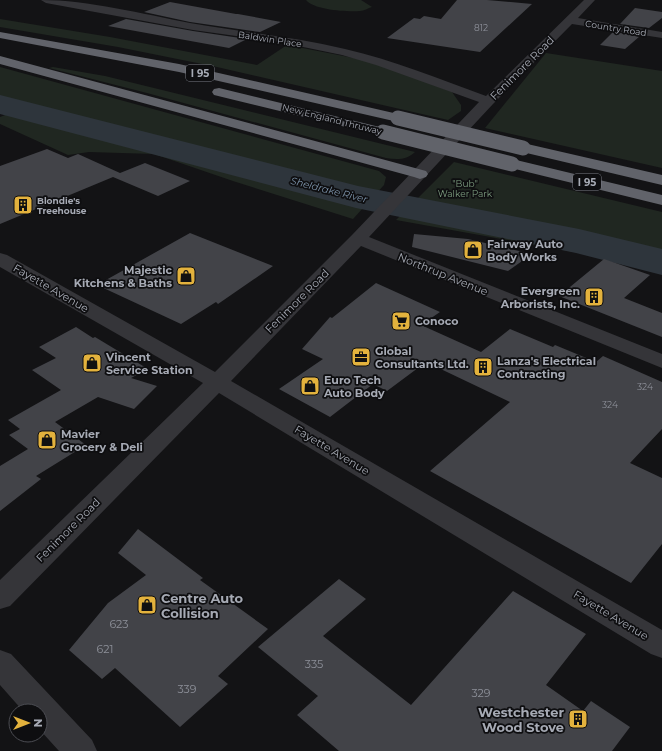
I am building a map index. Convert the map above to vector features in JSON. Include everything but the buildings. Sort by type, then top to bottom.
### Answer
[{"type":"highway","name":"New England Thruway","points":[[0,35],[178,68],[662,180]]},
{"type":"highway","points":[[0,48],[101,67]]},
{"type":"highway","points":[[0,60],[420,174]]},
{"type":"highway","name":"New England Thruway","points":[[206,89],[662,200]]},
{"type":"street","name":"Baldwin Place","points":[[46,0],[193,27],[279,39],[344,52],[380,62],[488,101]]},
{"type":"street","name":"Fenimore Road","points":[[0,598],[217,382],[358,239],[488,101],[590,0]]},
{"type":"street","name":"Country Road","points":[[569,20],[662,35]]},
{"type":"street","name":"Northrup Avenue","points":[[358,239],[662,362]]},
{"type":"street","name":"Fayette Avenue","points":[[0,259],[217,382],[662,645]]},
{"type":"street","points":[[0,663],[80,751]]},
{"type":"green space","points":[[306,0],[361,0],[372,7],[362,11],[339,11],[316,6]]},
{"type":"green space","points":[[0,19],[110,37],[257,65],[287,45],[359,59],[394,70],[452,92],[461,105],[461,111],[448,120],[217,67],[118,47],[0,27]]},
{"type":"green space","points":[[546,53],[662,71],[662,168],[485,128]]},
{"type":"green space","points":[[0,67],[379,171],[386,177],[384,185],[353,219],[154,154],[89,152],[68,155],[0,124],[0,117],[5,115],[0,113]]},
{"type":"green space","points":[[53,67],[105,76],[415,152],[409,157],[402,159],[386,158],[49,68]]},
{"type":"green space","name":"\"Bub\" Walker Park","points":[[454,162],[662,212],[662,266],[615,254],[596,256],[396,220]]},
{"type":"waterway","name":"Sheldrake River","points":[[0,104],[356,197],[579,241],[662,262]]},
{"type":"place","name":"Blondie's Treehouse","points":[[23,205]]},
{"type":"place","name":"Fairway Auto Body Works","points":[[473,250]]},
{"type":"place","name":"Majestic Kitchens & Baths","points":[[186,276]]},
{"type":"place","name":"Evergreen Arborists, Inc.","points":[[594,297]]},
{"type":"place","name":"Conoco","points":[[401,321]]},
{"type":"place","name":"Global Consultants Ltd.","points":[[361,357]]},
{"type":"place","name":"Vincent Service Station","points":[[92,363]]},
{"type":"place","name":"Lanza's Electrical Contracting","points":[[483,367]]},
{"type":"place","name":"Euro Tech Auto Body","points":[[310,386]]},
{"type":"place","name":"Mavier Grocery & Deli","points":[[47,440]]},
{"type":"place","name":"Centre Auto Collision","points":[[147,605]]},
{"type":"place","name":"Westchester Wood Stove","points":[[578,719]]}]
